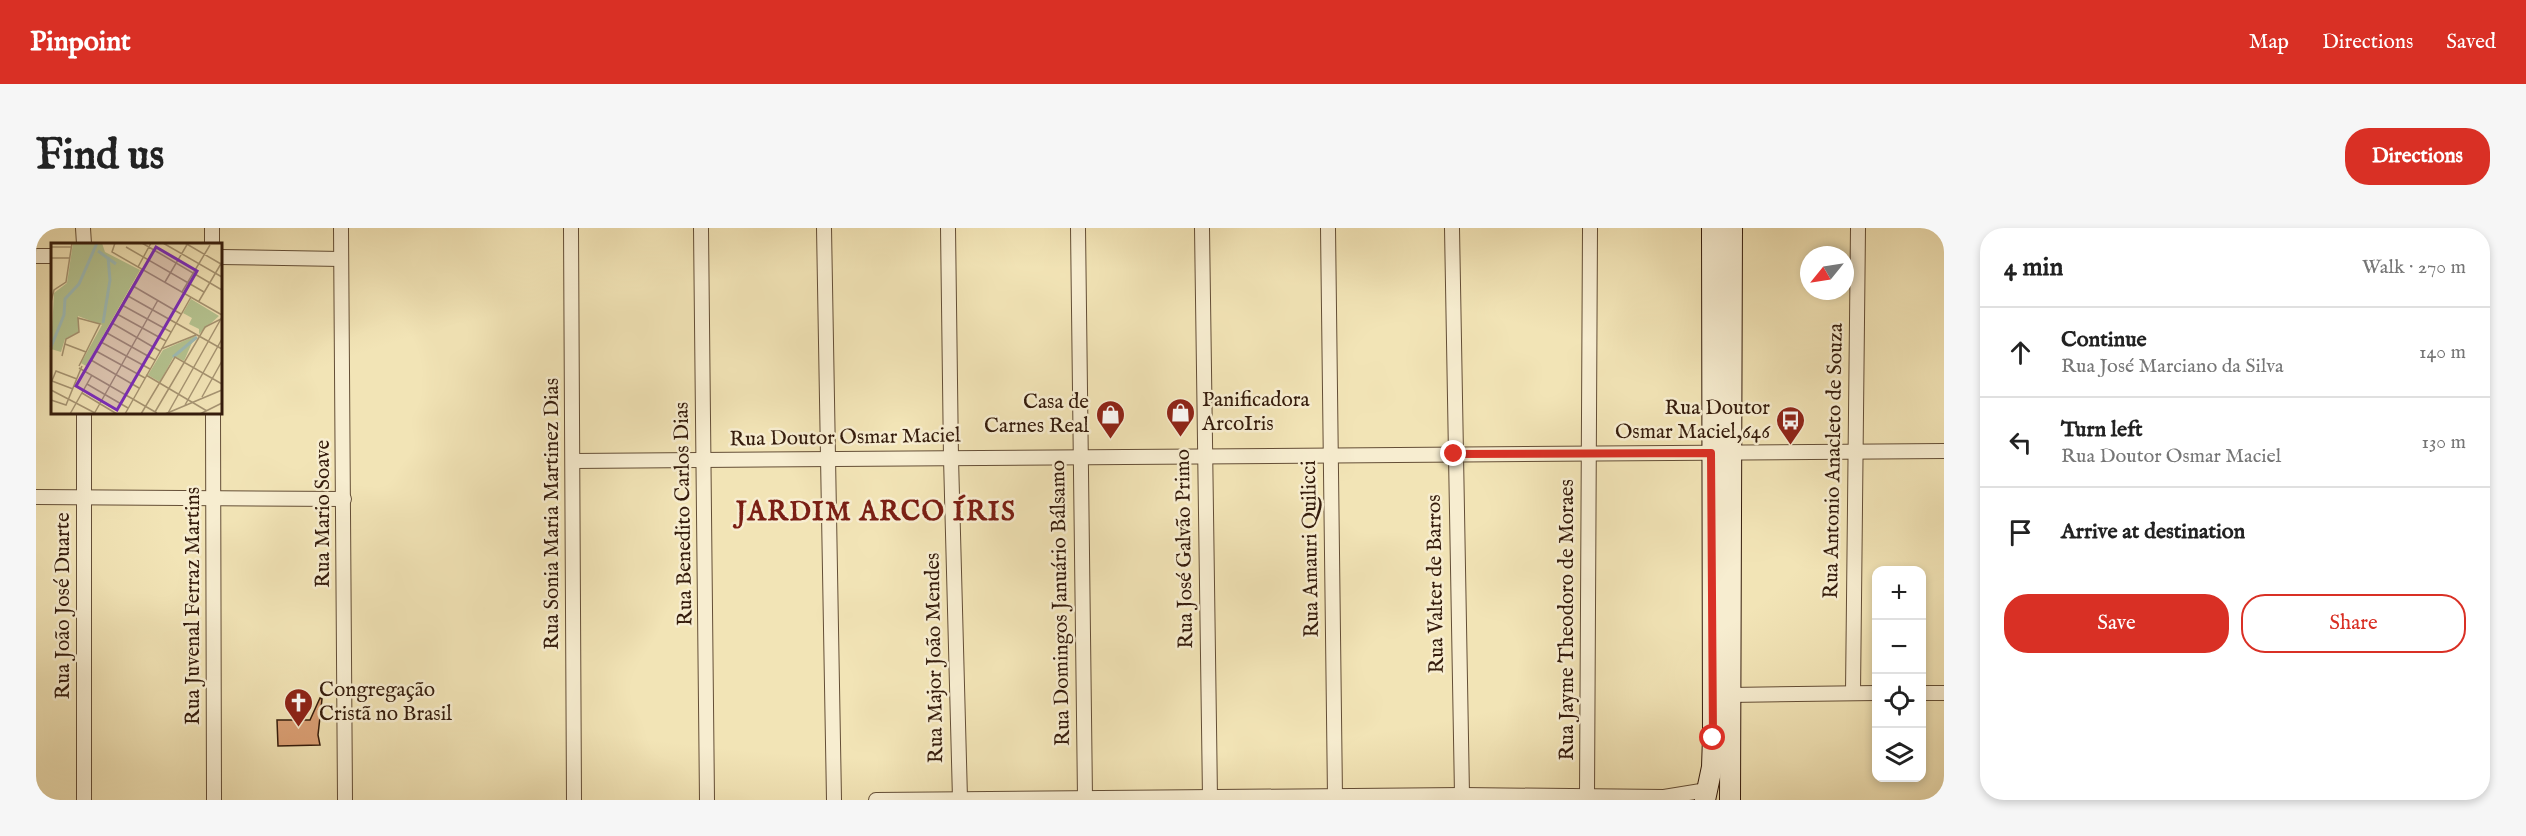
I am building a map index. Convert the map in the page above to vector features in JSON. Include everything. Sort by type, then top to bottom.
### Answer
[{"type":"street","name":"Rua Mario Soave","points":[[341,228],[345,800]]},
{"type":"street","name":"Rua Sonia Maria Martinez Dias","points":[[571,228],[574,800]]},
{"type":"street","name":"Rua Benedito Carlos Dias","points":[[701,228],[707,800]]},
{"type":"street","points":[[824,228],[834,800]]},
{"type":"street","name":"Rua Major João Mendes","points":[[948,228],[951,458],[960,799]]},
{"type":"street","name":"Rua Domingos Januário Bálsamo","points":[[1078,228],[1085,798]]},
{"type":"street","name":"Rua José Galvão Primo","points":[[1202,228],[1210,798]]},
{"type":"street","name":"Rua Amauri Quilicci","points":[[1328,228],[1335,797]]},
{"type":"street","name":"Rua Valter de Barros","points":[[1452,228],[1454,454],[1462,795]]},
{"type":"street","name":"Rua Jayme Theodoro de Moraes","points":[[1587,796],[1590,228]]},
{"type":"street","points":[[876,800],[1462,795],[1668,799],[1706,795],[1712,757],[1712,228]]},
{"type":"street","points":[[1730,796],[1732,228]]},
{"type":"street","name":"Rua Antonio Anacleto de Souza","points":[[1853,693],[1858,228]]},
{"type":"street","points":[[222,257],[341,259]]},
{"type":"street","name":"Rua João José Duarte","points":[[84,414],[84,800]]},
{"type":"street","name":"Rua Juvenal Ferraz Martins","points":[[213,414],[214,800]]},
{"type":"street","name":"Rua Doutor Osmar Maciel","points":[[573,461],[1944,451]]},
{"type":"street","points":[[36,497],[214,500],[344,499]]},
{"type":"street","points":[[1729,695],[1872,693]]},
{"type":"street","points":[[1926,693],[1944,693]]},
{"type":"building","name":"Congregação Cristã no Brasil","points":[[320,698],[322,699],[318,735],[320,745],[278,746],[277,720],[310,720]]},
{"type":"place","name":"Panificadora ArcoIris","points":[[1181,438]]},
{"type":"place","name":"Casa de Carnes Real","points":[[1110,440]]},
{"type":"place","name":"Rua Doutor Osmar Maciel,646","points":[[1791,446]]},
{"type":"place","name":"Congregação Cristã no Brasil","points":[[298,728]]},
{"type":"district","name":"JARDIM ARCO ÍRIS","points":[[876,513]]},
{"type":"route","points":[[1454,454],[1711,453],[1713,738]]}]
